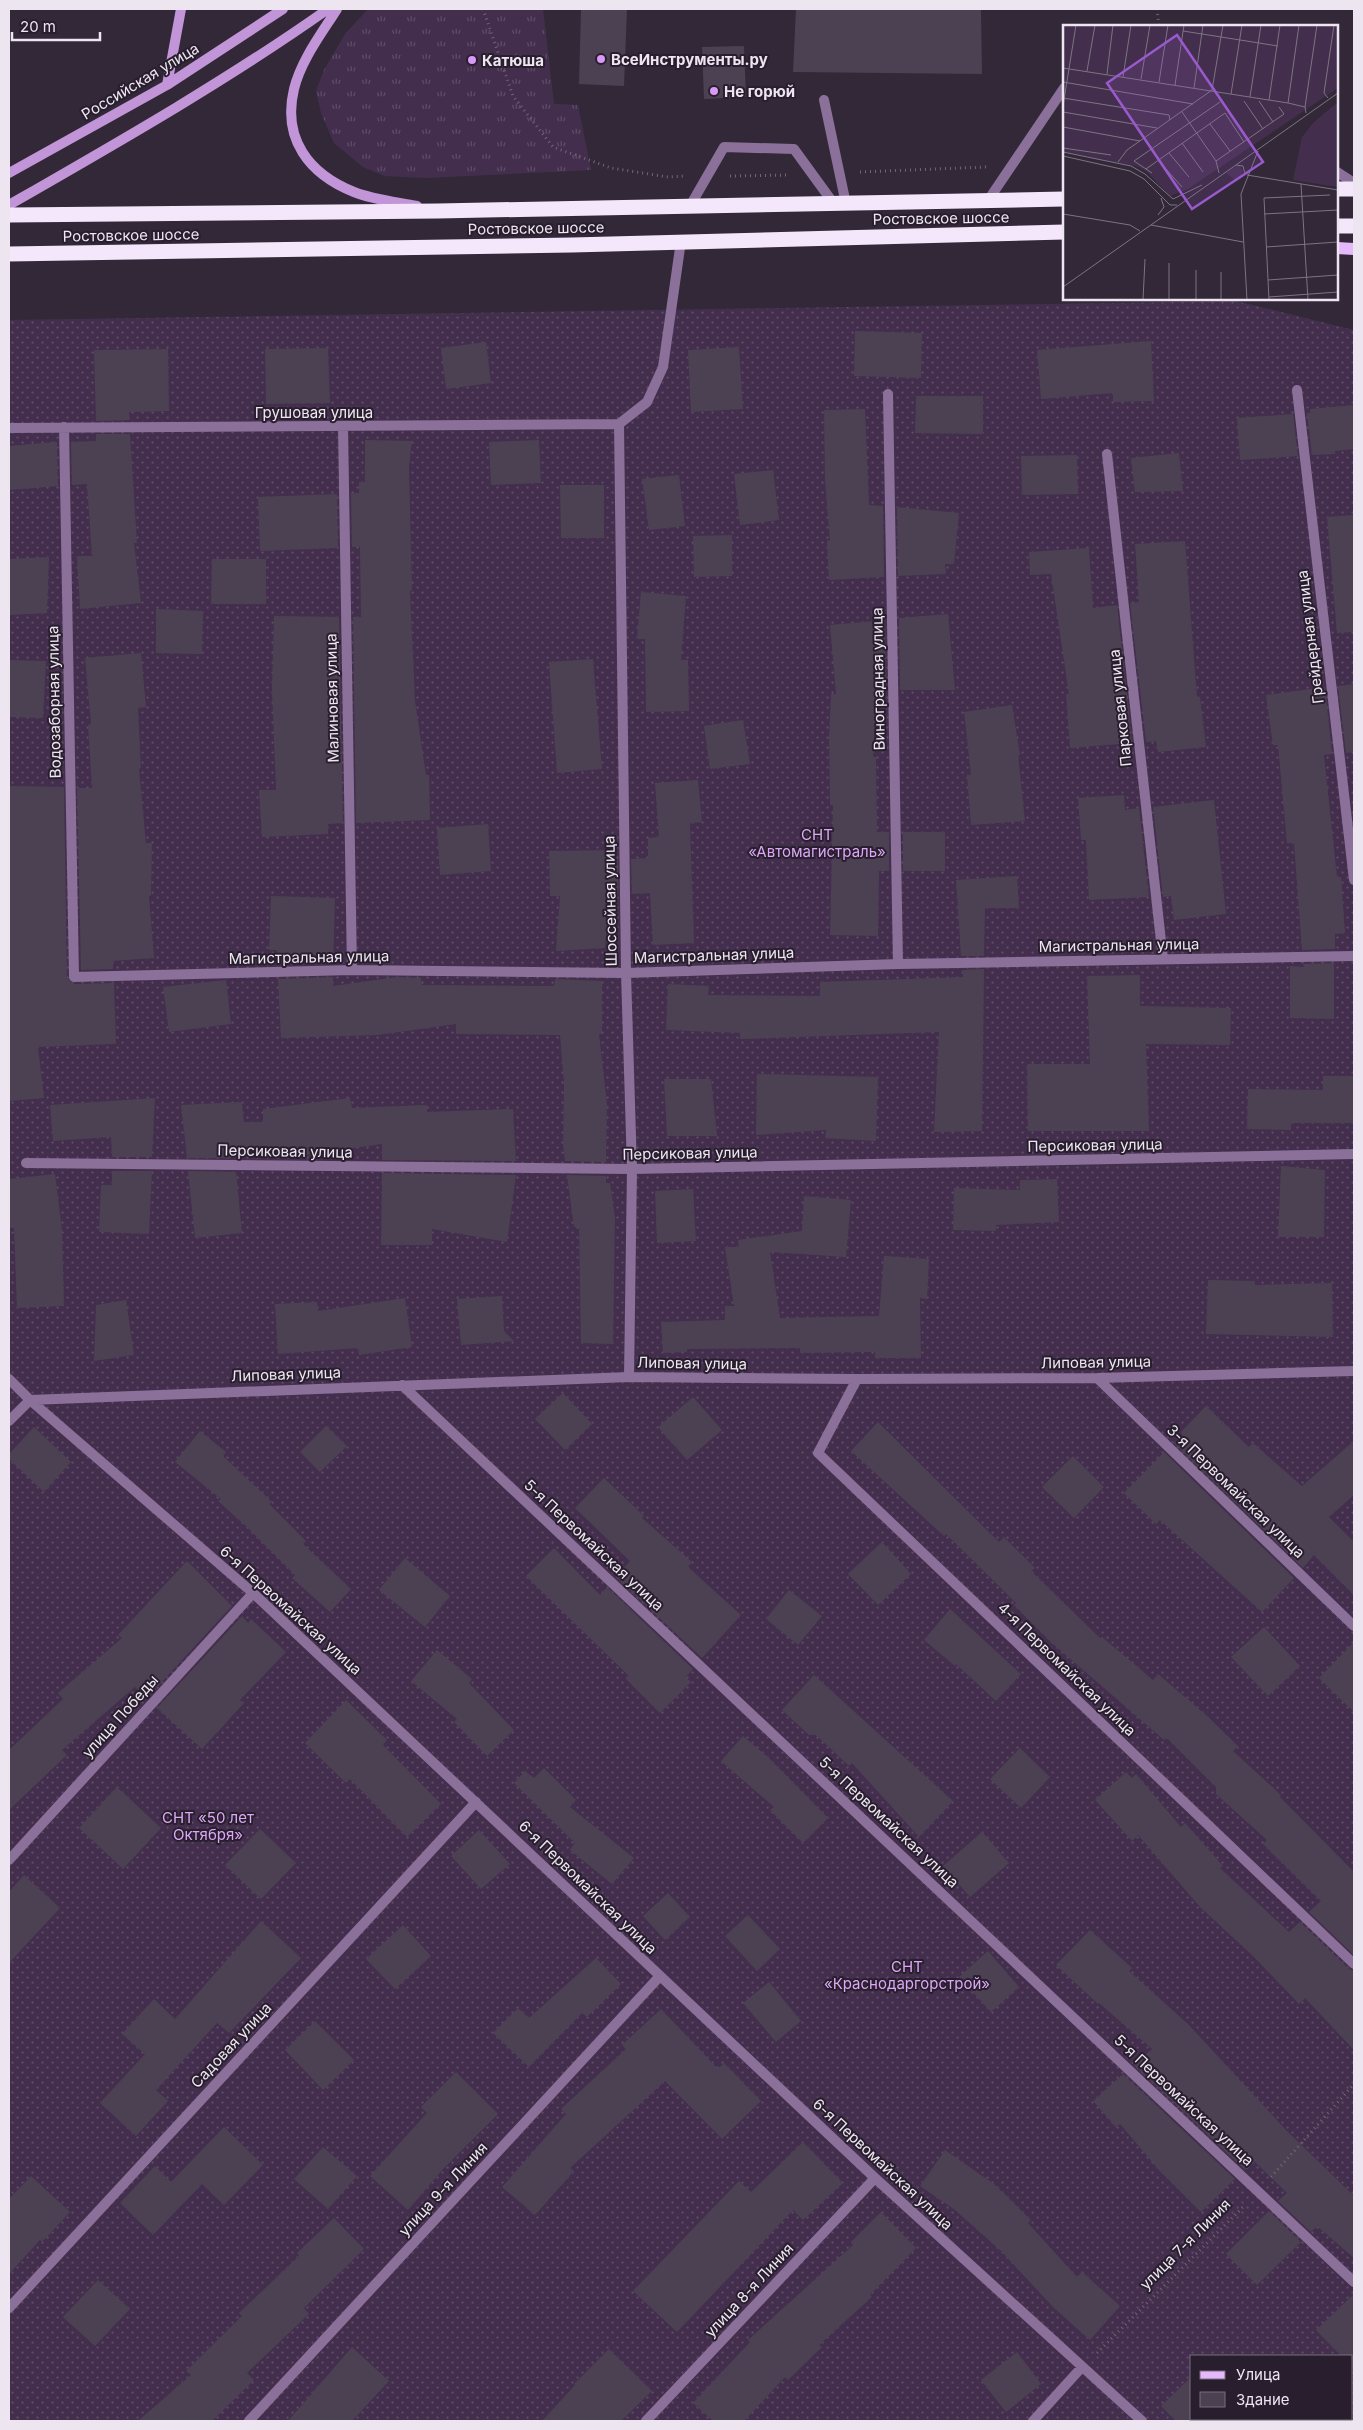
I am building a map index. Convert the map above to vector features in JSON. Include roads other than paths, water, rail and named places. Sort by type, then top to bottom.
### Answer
[{"type":"highway","points":[[1338,189],[1354,189]]},
{"type":"highway","name":"Ростовское шоссе","points":[[9,215],[332,210],[438,211],[987,202],[1063,199]]},
{"type":"highway","points":[[1338,226],[1354,226]]},
{"type":"highway","name":"Ростовское шоссе","points":[[9,254],[572,245],[1063,232]]},
{"type":"main road","points":[[167,85],[180,9]]},
{"type":"main road","name":"Российская улица","points":[[9,173],[167,85],[283,9]]},
{"type":"main road","points":[[9,204],[134,133],[279,44],[328,9]]},
{"type":"main road","points":[[338,9],[302,66],[294,89],[291,118],[297,143],[310,164],[331,182],[356,193],[438,211]]},
{"type":"main road","points":[[1011,234],[1063,236]]},
{"type":"main road","points":[[1338,248],[1354,249]]},
{"type":"street","points":[[987,202],[1063,89]]},
{"type":"street","points":[[824,100],[840,204]]},
{"type":"street","points":[[690,206],[724,147],[794,149],[840,204]]},
{"type":"street","points":[[1338,173],[1354,183]]},
{"type":"street","points":[[619,424],[646,402],[663,367],[681,241]]},
{"type":"street","name":"Грейдерная улица","points":[[1296,390],[1354,880]]},
{"type":"street","name":"Виноградная улица","points":[[888,394],[898,964]]},
{"type":"street","name":"Грушовая улица","points":[[9,428],[619,424]]},
{"type":"street","name":"Шоссейная улица","points":[[619,424],[626,973],[632,1169],[629,1377]]},
{"type":"street","name":"Водозаборная улица","points":[[64,427],[74,977]]},
{"type":"street","name":"Малиновая улица","points":[[343,427],[352,970]]},
{"type":"street","name":"Парковая улица","points":[[1107,454],[1163,959]]},
{"type":"street","name":"Магистральная улица","points":[[74,977],[352,970],[626,973],[898,964],[1354,956]]},
{"type":"street","name":"Персиковая улица","points":[[26,1163],[632,1169],[1354,1154]]},
{"type":"street","name":"Липовая улица","points":[[30,1400],[629,1377],[857,1380],[1097,1378],[1354,1371]]},
{"type":"street","name":"3-я Первомайская улица","points":[[1097,1378],[1354,1626]]},
{"type":"street","name":"6-я Первомайская улица","points":[[9,1379],[30,1400],[252,1593],[875,2178],[1142,2421]]},
{"type":"street","name":"4-я Первомайская улица","points":[[857,1380],[818,1453],[1354,1964]]},
{"type":"street","name":"5-я Первомайская улица","points":[[402,1385],[1354,2282]]},
{"type":"street","points":[[9,1421],[30,1400]]},
{"type":"street","name":"улица Победы","points":[[9,1860],[252,1593]]},
{"type":"street","name":"Садовая улица","points":[[9,2308],[476,1802]]},
{"type":"street","name":"улица 9-я Линия","points":[[249,2421],[660,1976]]},
{"type":"street","name":"улица 8-я Линия","points":[[646,2421],[875,2178]]},
{"type":"street","points":[[1033,2421],[1082,2367]]},
{"type":"place","name":"ВсеИнструменты.ру","points":[[601,59]]},
{"type":"place","name":"Катюша","points":[[472,60]]},
{"type":"place","name":"Не горюй","points":[[714,91]]},
{"type":"park label","name":"СНТ «Автомагистраль»","points":[[817,842]]},
{"type":"park label","name":"СНТ «50 лет Октября»","points":[[208,1826]]},
{"type":"park label","name":"СНТ «Краснодаргорстрой»","points":[[907,1974]]}]
